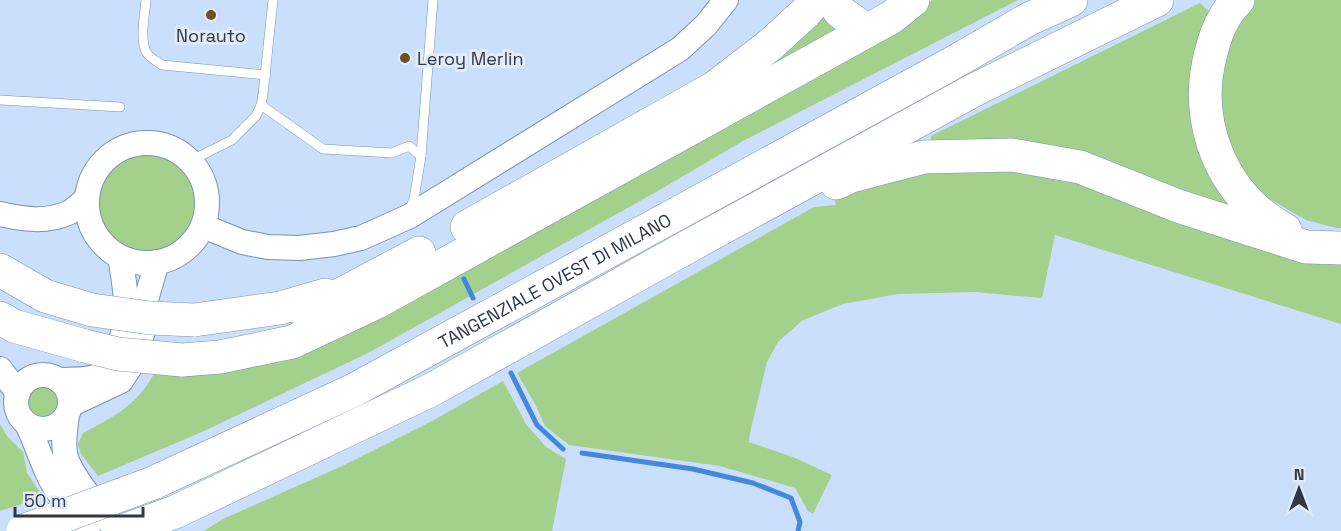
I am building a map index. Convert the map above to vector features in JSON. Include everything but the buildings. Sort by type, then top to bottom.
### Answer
[{"type":"highway","points":[[0,270],[45,296],[118,354],[189,339],[280,308],[358,285],[386,272],[714,88],[770,45],[816,0]]},
{"type":"highway","points":[[834,0],[838,11],[867,31]]},
{"type":"highway","points":[[189,339],[220,357],[292,342],[377,302],[892,17],[913,0]]},
{"type":"highway","name":"TANGENZIALE OVEST DI MILANO","points":[[23,531],[153,483],[354,390],[941,70],[1041,10],[1071,0]]},
{"type":"highway","name":"TANGENZIALE OVEST DI MILANO","points":[[123,531],[175,512],[431,390],[688,246],[976,89],[1157,0]]},
{"type":"highway","points":[[1238,0],[1226,15],[1206,70],[1205,103],[1214,148],[1230,180],[1248,203],[1271,222],[1300,238],[1341,248]]},
{"type":"highway","points":[[688,246],[764,217],[851,176],[924,157],[1012,155],[1080,167],[1178,206],[1306,247],[1341,248]]},
{"type":"highway","points":[[0,295],[56,321],[89,329]]},
{"type":"highway","points":[[0,318],[14,326],[89,329]]},
{"type":"street","points":[[203,226],[242,242],[268,247],[299,248],[361,238],[407,218],[680,49],[706,25],[726,0]]},
{"type":"street","points":[[137,144],[156,144],[175,150],[190,161],[201,175],[206,192],[207,209],[203,226],[192,243],[176,256],[157,262],[138,263],[120,257],[106,247],[95,233],[88,216],[87,198],[92,179],[103,163],[118,150],[137,144]]},
{"type":"street","points":[[0,214],[42,220],[67,213],[87,198]]},
{"type":"street","points":[[120,257],[127,298],[126,326],[111,364],[99,375],[80,379],[58,380],[43,375],[28,380],[18,393],[17,408],[21,417],[35,428],[53,428],[61,423],[68,411],[121,381],[134,361],[143,331],[146,300],[157,262]]},
{"type":"street","points":[[0,369],[18,393]]},
{"type":"street","points":[[58,380],[68,391],[68,411],[64,435],[65,455],[81,485],[117,531]]},
{"type":"street","points":[[27,423],[58,493],[88,531]]},
{"type":"lane","points":[[146,0],[143,40],[146,52],[153,59],[162,64],[266,75]]},
{"type":"lane","points":[[190,161],[232,140],[256,116],[261,105],[266,75],[273,0]]},
{"type":"lane","points":[[407,218],[414,199],[421,156],[434,0]]},
{"type":"lane","points":[[0,100],[120,107]]},
{"type":"lane","points":[[261,105],[323,149],[392,153],[409,146],[421,156]]},
{"type":"green space","points":[[932,0],[1018,0],[743,141],[370,352],[202,432],[98,476],[81,454],[78,444],[83,433],[135,400],[157,368],[239,364],[916,17]]},
{"type":"green space","points":[[1249,0],[1341,0],[1341,228],[1306,220],[1268,198],[1245,177],[1217,115],[1218,59]]},
{"type":"green space","points":[[829,3],[847,26],[710,103]]},
{"type":"green space","points":[[1200,3],[1214,16],[1201,54],[1235,208],[933,143],[931,140],[931,136]]},
{"type":"green space","points":[[147,154],[166,157],[182,168],[193,184],[196,203],[193,222],[182,238],[166,249],[147,252],[128,249],[112,238],[101,222],[98,203],[101,184],[112,168],[128,157]]},
{"type":"green space","points":[[1031,167],[1341,258],[1341,324],[1055,235],[1042,298],[974,292],[898,294],[843,304],[803,320],[778,342],[767,362],[750,433],[749,442],[793,457],[832,475],[813,514],[808,511],[795,488],[720,466],[569,445],[545,426],[517,373],[814,207],[836,205],[832,194],[909,168]]},
{"type":"green space","points":[[503,381],[526,424],[546,447],[566,459],[552,531],[204,531],[223,519],[342,466],[432,421]]},
{"type":"green space","points":[[43,385],[55,390],[60,402],[55,414],[43,419],[31,414],[26,402],[31,390]]},
{"type":"green space","points":[[0,424],[7,436],[23,452],[27,473],[43,497],[0,511]]},
{"type":"waterway","points":[[464,279],[473,298]]},
{"type":"waterway","points":[[511,373],[537,425],[563,449]]},
{"type":"waterway","points":[[582,453],[693,469],[753,483],[791,498],[800,522],[798,531]]},
{"type":"place","name":"Norauto","points":[[211,15]]},
{"type":"place","name":"Leroy Merlin","points":[[405,58]]}]
